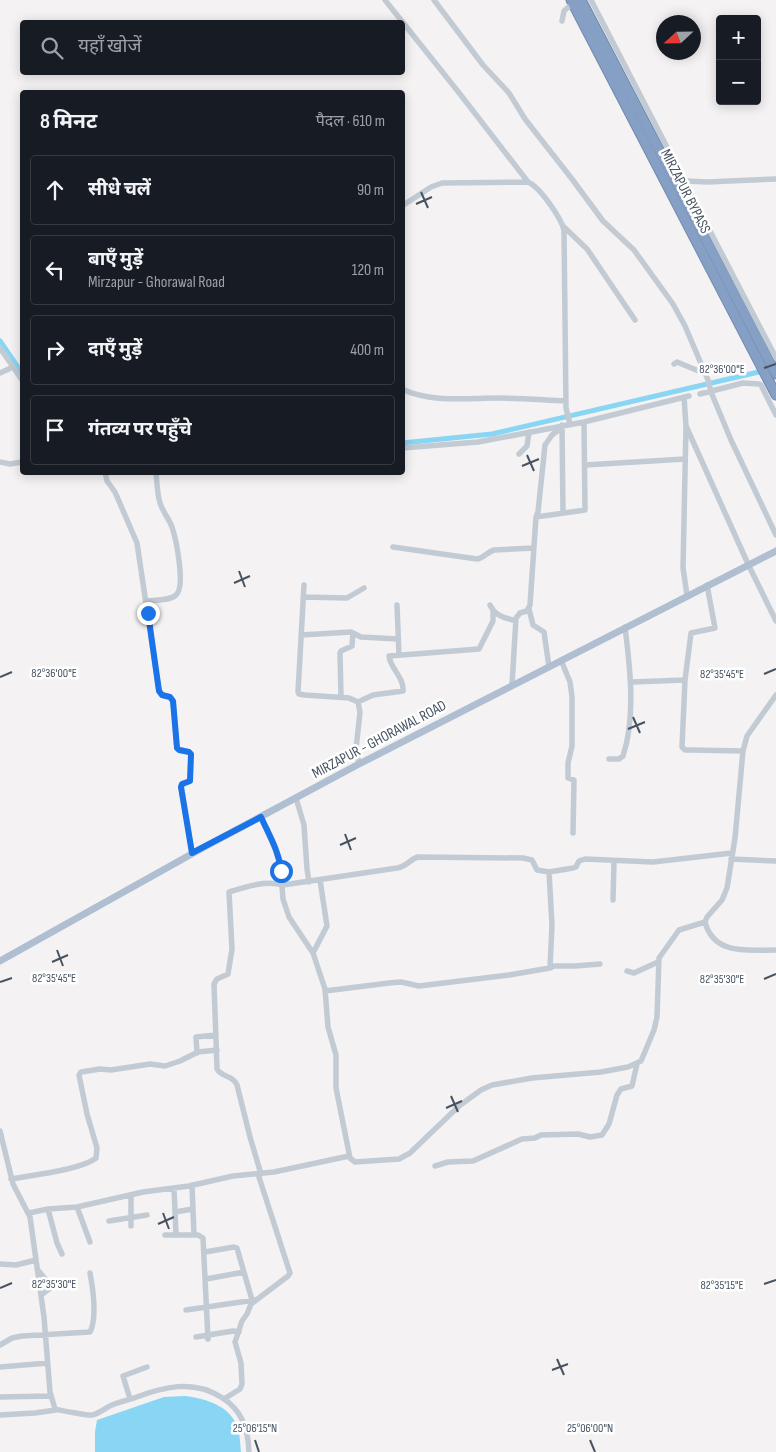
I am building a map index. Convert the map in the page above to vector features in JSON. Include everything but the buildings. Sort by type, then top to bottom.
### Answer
[{"type":"highway","name":"MIRZAPUR BYPASS","points":[[575,1],[776,374]]},
{"type":"highway","name":"MIRZAPUR BYPASS","points":[[575,1],[776,395]]},
{"type":"main road","name":"MIRZAPUR - GHORAWAL ROAD","points":[[0,961],[192,853],[359,764],[776,551]]},
{"type":"street","points":[[385,0],[401,20]]},
{"type":"street","points":[[434,0],[483,65],[509,93],[525,119],[603,221],[643,261],[681,318],[748,479],[776,535]]},
{"type":"street","points":[[591,0],[776,358]]},
{"type":"street","points":[[562,21],[564,11],[575,1]]},
{"type":"street","points":[[405,25],[528,182],[534,185],[540,192],[563,226],[587,249],[635,320]]},
{"type":"street","points":[[685,182],[687,180],[707,182],[776,179]]},
{"type":"street","points":[[405,204],[431,187],[442,183],[528,182]]},
{"type":"street","points":[[563,226],[566,408],[569,421]]},
{"type":"street","points":[[0,348],[20,377]]},
{"type":"street","points":[[674,364],[677,362],[709,383],[759,384],[776,415]]},
{"type":"street","points":[[0,373],[13,367]]},
{"type":"street","points":[[700,394],[709,383]]},
{"type":"street","points":[[405,390],[417,395],[453,399],[523,398],[566,401]]},
{"type":"street","points":[[549,667],[544,632],[533,626],[529,609],[536,517],[545,445],[552,435],[569,421],[584,422],[686,396],[683,568],[687,596]]},
{"type":"street","points":[[536,517],[585,510],[584,422]]},
{"type":"street","points":[[686,426],[748,564],[776,621]]},
{"type":"street","points":[[405,448],[478,442],[562,427]]},
{"type":"street","points":[[562,427],[563,513]]},
{"type":"street","points":[[519,454],[527,446],[529,432]]},
{"type":"street","points":[[585,465],[685,459]]},
{"type":"street","points":[[0,462],[10,464],[20,462]]},
{"type":"street","points":[[106,475],[137,543],[159,691],[162,695],[170,697],[173,701],[177,748],[191,754],[190,781],[182,784],[181,787],[192,853]]},
{"type":"street","points":[[146,602],[174,597],[179,588],[180,571],[176,545],[170,522],[160,504],[156,475]]},
{"type":"street","points":[[393,547],[477,559],[494,550],[534,548]]},
{"type":"street","points":[[304,585],[298,693],[341,697],[354,699],[358,702],[360,712],[356,749],[359,764]]},
{"type":"street","points":[[708,585],[715,628],[691,633],[682,748],[685,750],[743,750]]},
{"type":"street","points":[[303,597],[347,598],[364,588]]},
{"type":"street","points":[[397,605],[399,655]]},
{"type":"street","points":[[358,702],[373,695],[403,691],[400,678],[388,657],[390,656],[478,649],[493,621],[493,611],[490,605]]},
{"type":"street","points":[[512,685],[515,622],[517,616],[529,609]]},
{"type":"street","points":[[493,611],[504,619],[515,622]]},
{"type":"street","points":[[608,758],[621,758],[626,748],[632,682],[625,627]]},
{"type":"street","points":[[301,635],[353,633],[361,637],[398,639]]},
{"type":"street","points":[[341,697],[340,653],[352,646],[353,633]]},
{"type":"street","points":[[561,660],[570,682],[572,697],[572,746],[567,770],[568,778],[574,780],[573,833]]},
{"type":"street","points":[[632,682],[686,680]]},
{"type":"street","points":[[776,695],[750,730],[743,750],[726,895],[705,922],[708,932],[722,944],[746,951],[776,950]]},
{"type":"street","points":[[296,798],[304,825],[307,869],[310,882]]},
{"type":"street","points":[[261,817],[280,860],[284,903],[289,917],[313,953],[325,991],[328,1027],[336,1055],[336,1088],[349,1156],[355,1162],[394,1160],[404,1157],[466,1100],[492,1085],[532,1078],[593,1073],[637,1064],[645,1056],[658,1017],[658,962],[660,954],[679,930],[705,922]]},
{"type":"street","points":[[224,1399],[240,1389],[242,1384],[241,1364],[235,1342],[249,1306],[253,1300],[290,1273],[260,1174],[237,1085],[233,1078],[218,1071],[214,984],[217,979],[228,974],[231,960],[229,892],[254,885],[276,883],[283,885],[310,882],[404,866],[413,859],[418,858],[523,858],[532,860],[537,870],[549,872],[575,868],[579,861],[583,859],[654,862],[732,856],[776,861]]},
{"type":"street","points":[[613,900],[614,860]]},
{"type":"street","points":[[549,872],[552,925],[550,968]]},
{"type":"street","points":[[313,953],[327,926],[320,880]]},
{"type":"street","points":[[627,971],[634,973],[658,962]]},
{"type":"street","points":[[325,991],[401,982],[418,986],[509,975],[554,966],[600,964]]},
{"type":"street","points":[[197,1053],[196,1037],[216,1036]]},
{"type":"street","points":[[12,1179],[88,1163],[96,1158],[97,1148],[87,1114],[79,1075],[81,1072],[150,1064],[169,1066],[197,1053],[217,1050]]},
{"type":"street","points":[[436,1166],[448,1162],[473,1161],[522,1139],[541,1135],[578,1134],[590,1137],[602,1135],[609,1124],[617,1095],[621,1089],[632,1086],[637,1064]]},
{"type":"street","points":[[0,1131],[12,1179],[28,1213],[46,1334],[51,1396],[56,1410]]},
{"type":"street","points":[[28,1213],[48,1209],[78,1207],[131,1194],[192,1185],[233,1176],[260,1174],[349,1156]]},
{"type":"street","points":[[192,1185],[194,1235]]},
{"type":"street","points":[[174,1188],[176,1235]]},
{"type":"street","points":[[131,1194],[131,1226]]},
{"type":"street","points":[[78,1207],[90,1242]]},
{"type":"street","points":[[48,1209],[62,1254]]},
{"type":"street","points":[[175,1212],[193,1209]]},
{"type":"street","points":[[109,1221],[148,1215]]},
{"type":"street","points":[[165,1235],[194,1235],[203,1238],[208,1337]]},
{"type":"street","points":[[205,1252],[236,1247],[253,1300]]},
{"type":"street","points":[[0,1264],[16,1265],[36,1260]]},
{"type":"street","points":[[37,1269],[51,1286]]},
{"type":"street","points":[[206,1279],[244,1272]]},
{"type":"street","points":[[0,1345],[17,1337],[46,1334],[86,1334],[91,1331],[94,1303],[90,1273]]},
{"type":"street","points":[[41,1295],[58,1282]]},
{"type":"street","points":[[186,1310],[253,1300]]},
{"type":"street","points":[[196,1337],[208,1337],[233,1331],[239,1332]]},
{"type":"street","points":[[0,1367],[48,1363]]},
{"type":"street","points":[[130,1399],[123,1376],[147,1366]]},
{"type":"street","points":[[0,1414],[56,1410],[89,1416],[99,1413],[112,1405],[153,1391],[176,1386],[194,1386],[224,1399],[235,1408],[243,1420],[249,1452]]},
{"type":"street","points":[[0,1397],[51,1396]]},
{"type":"water","points":[[185,1396],[209,1401],[229,1414],[238,1428],[241,1452],[95,1452],[97,1420],[164,1397]]},
{"type":"waterway","points":[[0,341],[20,370]]},
{"type":"waterway","points":[[405,443],[492,434],[763,371]]},
{"type":"route","points":[[148,613],[159,691],[160,694],[172,698],[173,701],[174,731],[177,748],[191,754],[190,781],[182,784],[181,787],[192,853],[261,817],[276,848],[281,871]]}]
